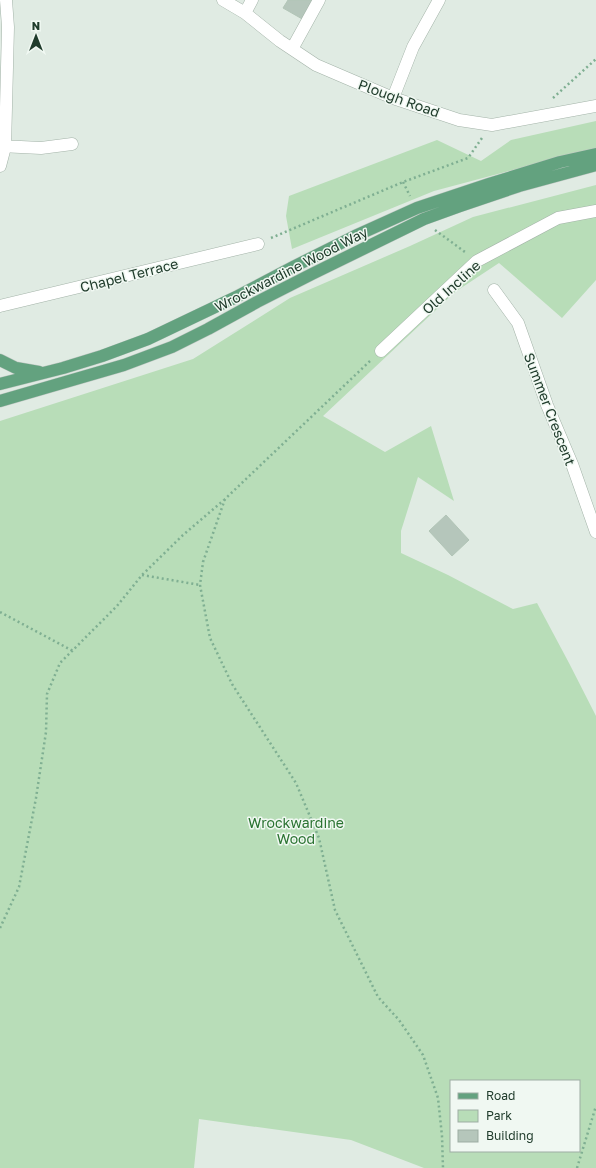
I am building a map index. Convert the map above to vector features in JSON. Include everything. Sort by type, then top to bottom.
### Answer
[{"type":"main road","name":"Wrockwardine Wood Way","points":[[0,384],[63,368],[102,356],[148,339],[236,297],[356,236],[417,208],[560,162],[596,154]]},
{"type":"main road","name":"Wrockwardine Wood Way","points":[[0,401],[124,365],[172,347],[312,274],[424,219],[519,186],[596,165]]},
{"type":"main road","points":[[0,360],[16,368],[42,373]]},
{"type":"street","points":[[0,166],[8,27],[6,0]]},
{"type":"street","name":"Plough Road","points":[[223,0],[245,13],[292,49],[316,65],[393,98],[459,120],[492,125],[596,106]]},
{"type":"street","points":[[245,13],[252,0]]},
{"type":"street","points":[[292,49],[319,0]]},
{"type":"street","points":[[393,98],[413,48],[439,0]]},
{"type":"street","points":[[2,147],[41,148],[72,144]]},
{"type":"street","name":"Old Incline","points":[[381,351],[477,261],[558,218],[596,211]]},
{"type":"street","name":"Chapel Terrace","points":[[0,306],[258,244]]},
{"type":"street","name":"Summer Crescent","points":[[494,290],[518,323],[547,405],[572,464],[596,532]]},
{"type":"path","points":[[548,103],[596,59]]},
{"type":"path","points":[[258,244],[403,182],[468,158],[492,125]]},
{"type":"path","points":[[424,219],[429,226],[477,261]]},
{"type":"path","points":[[0,928],[19,887],[36,798],[46,732],[47,694],[60,663],[117,606],[142,575],[183,535],[225,499],[381,351]]},
{"type":"path","points":[[225,499],[203,562],[200,585],[210,638],[232,684],[296,783],[319,838],[335,910],[378,997],[399,1020],[423,1055],[438,1098],[442,1136],[443,1168]]},
{"type":"path","points":[[142,575],[200,585]]},
{"type":"path","points":[[0,612],[73,651]]},
{"type":"path","points":[[577,1168],[596,1106]]},
{"type":"green space","points":[[596,121],[596,148],[434,191],[292,249],[286,216],[289,196],[437,140],[481,161],[511,140]]},
{"type":"green space","name":"Wrockwardine Wood","points":[[596,185],[596,280],[562,318],[499,263],[455,292],[323,416],[385,452],[431,426],[454,501],[418,477],[401,531],[401,553],[448,575],[513,609],[537,603],[596,716],[596,1168],[424,1168],[351,1140],[199,1119],[194,1168],[0,1168],[0,421],[193,359],[290,298],[473,217]]},
{"type":"building","points":[[288,0],[316,0],[304,20],[283,8]]},
{"type":"building","points":[[446,515],[469,540],[452,556],[429,531]]}]
